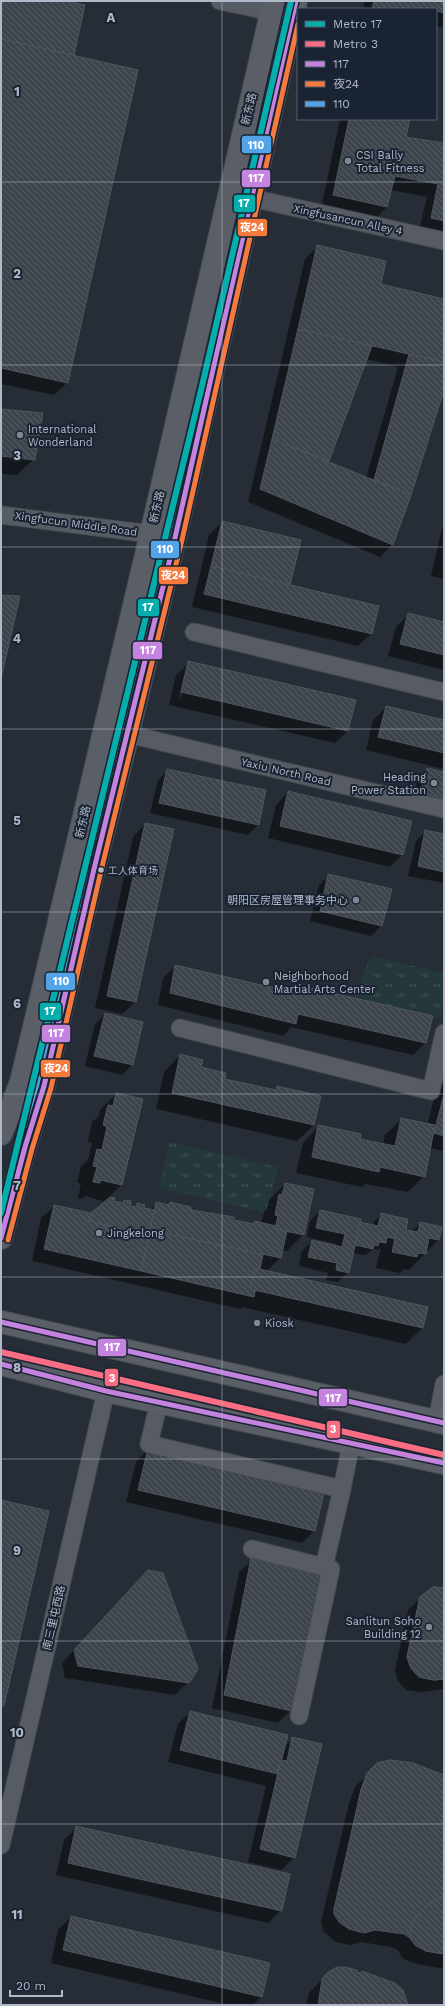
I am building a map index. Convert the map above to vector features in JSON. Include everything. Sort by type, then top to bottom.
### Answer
[{"type":"main road","name":"新东路","points":[[1,1238],[25,1147],[44,1086],[92,876],[175,538],[296,1]]},
{"type":"main road","name":"新东路","points":[[1,1134],[21,1082],[151,534],[273,7]]},
{"type":"main road","points":[[1,1098],[21,1082]]},
{"type":"main road","points":[[1,1322],[440,1422]]},
{"type":"main road","points":[[1,1364],[106,1391],[444,1464]]},
{"type":"street","points":[[220,1],[273,7]]},
{"type":"street","name":"Xingfusancun Alley 4","points":[[252,198],[444,241]]},
{"type":"street","name":"Xingfucun Middle Road","points":[[1,514],[151,534]]},
{"type":"street","points":[[194,632],[444,692]]},
{"type":"street","name":"Yaxiu North Road","points":[[128,734],[444,809]]},
{"type":"street","points":[[180,1028],[431,1091],[444,1033]]},
{"type":"street","points":[[440,1422],[444,1384]]},
{"type":"street","name":"南三里屯西路","points":[[1,1845],[106,1391]]},
{"type":"street","points":[[159,1402],[149,1444],[342,1489]]},
{"type":"street","points":[[324,1567],[351,1444]]},
{"type":"street","points":[[252,1549],[331,1569],[299,1716]]},
{"type":"green space","points":[[371,956],[444,973],[444,1003],[440,1018],[354,998]]},
{"type":"green space","points":[[169,1142],[278,1167],[267,1213],[159,1188]]},
{"type":"building","points":[[1,1],[65,1],[85,5],[74,55],[1,39]]},
{"type":"building","points":[[374,1],[444,1],[444,13],[437,11],[437,8],[372,8]]},
{"type":"building","points":[[1,39],[138,70],[68,383],[1,368]]},
{"type":"building","points":[[349,120],[410,120],[406,137],[444,143],[444,221],[431,218],[438,184],[395,176],[387,207],[333,195]]},
{"type":"building","points":[[317,245],[386,261],[381,284],[444,299],[444,362],[298,329]]},
{"type":"building","points":[[298,329],[372,346],[329,461],[272,439]]},
{"type":"building","points":[[409,354],[444,362],[444,390],[411,495],[374,480]]},
{"type":"building","name":"International Wonderland","points":[[1,409],[43,413],[35,460],[1,456]]},
{"type":"building","points":[[272,439],[411,495],[393,545],[260,489]]},
{"type":"building","points":[[222,521],[301,540],[290,585],[211,566]]},
{"type":"building","points":[[211,566],[379,606],[372,634],[204,594]]},
{"type":"building","points":[[1,595],[20,596],[1,679]]},
{"type":"building","points":[[408,613],[444,622],[444,655],[400,644]]},
{"type":"building","points":[[188,661],[356,700],[348,731],[181,692]]},
{"type":"building","points":[[386,706],[444,720],[444,753],[378,737]]},
{"type":"building","name":"Heading Power Station","points":[[427,768],[444,772],[444,799],[420,793]]},
{"type":"building","points":[[167,769],[266,790],[259,825],[159,803]]},
{"type":"building","points":[[288,791],[412,821],[403,855],[280,826]]},
{"type":"building","points":[[145,823],[174,829],[136,1002],[107,996]]},
{"type":"building","points":[[425,830],[444,834],[444,872],[418,866]]},
{"type":"building","name":"朝阳区房屋管理事务中心","points":[[328,874],[392,889],[382,926],[320,911]]},
{"type":"building","points":[[175,965],[300,994],[302,986],[433,1016],[426,1043],[298,1014],[296,1024],[170,993]]},
{"type":"building","points":[[105,1013],[143,1022],[133,1065],[94,1056]]},
{"type":"building","points":[[180,1054],[203,1060],[201,1067],[226,1073],[225,1079],[276,1090],[277,1086],[321,1096],[314,1125],[172,1093]]},
{"type":"building","points":[[116,1093],[143,1099],[122,1185],[100,1180],[100,1183],[93,1182],[97,1167],[93,1166],[97,1149],[102,1150],[107,1127],[103,1125],[108,1105],[113,1106]]},
{"type":"building","points":[[444,1094],[444,1136],[434,1133]]},
{"type":"building","points":[[401,1118],[435,1125],[425,1177],[380,1167],[379,1172],[312,1157],[318,1125],[361,1134],[360,1139],[395,1146]]},
{"type":"building","points":[[285,1183],[314,1189],[304,1235],[275,1229],[278,1216],[275,1215],[279,1194],[282,1195]]},
{"type":"building","points":[[110,1197],[115,1198],[114,1201],[123,1203],[124,1200],[131,1201],[130,1206],[136,1207],[137,1203],[145,1205],[144,1208],[155,1210],[149,1236],[89,1221],[91,1213]]},
{"type":"building","points":[[156,1202],[169,1205],[170,1202],[191,1207],[191,1210],[234,1217],[234,1220],[254,1224],[255,1221],[276,1226],[275,1229],[287,1231],[281,1258],[150,1230]]},
{"type":"building","points":[[54,1205],[91,1213],[89,1221],[149,1236],[141,1271],[44,1249]]},
{"type":"building","points":[[320,1210],[361,1219],[349,1273],[336,1270],[337,1263],[308,1257],[312,1240],[342,1247],[345,1234],[316,1228]]},
{"type":"building","points":[[381,1213],[405,1219],[400,1240],[387,1237],[386,1243],[379,1242],[378,1246],[374,1245],[373,1249],[355,1245],[360,1222],[378,1226]]},
{"type":"building","points":[[392,1216],[408,1219],[406,1230],[418,1232],[420,1222],[442,1227],[439,1240],[429,1238],[426,1254],[418,1253],[417,1257],[392,1252],[397,1229],[389,1227]]},
{"type":"building","points":[[150,1230],[263,1255],[254,1297],[141,1271]]},
{"type":"building","points":[[255,1268],[428,1307],[423,1328],[250,1289]]},
{"type":"building","points":[[148,1448],[325,1489],[315,1531],[138,1490]]},
{"type":"building","points":[[1,1500],[49,1511],[4,1706],[1,1705]]},
{"type":"building","points":[[251,1558],[322,1576],[291,1711],[224,1695]]},
{"type":"building","points":[[148,1570],[163,1573],[198,1669],[189,1683],[78,1666],[74,1650]]},
{"type":"building","name":"Sanlitun Soho Building 12","points":[[433,1587],[444,1588],[444,1679],[434,1680],[419,1677],[411,1668],[407,1657],[420,1597]]},
{"type":"building","name":"Sanlitun Soho Building 12","points":[[433,1587],[444,1588],[444,1679],[434,1680],[419,1677],[411,1668],[407,1657],[420,1597]]},
{"type":"building","points":[[190,1711],[288,1735],[278,1774],[180,1750]]},
{"type":"building","points":[[292,1737],[322,1744],[295,1858],[260,1849],[281,1760],[287,1761]]},
{"type":"building","points":[[391,1760],[410,1767],[423,1774],[434,1785],[438,1800],[435,1813],[410,1851],[394,1866],[378,1871],[364,1870],[356,1866],[351,1857],[349,1846],[361,1790],[367,1773],[377,1763]]},
{"type":"building","points":[[391,1760],[413,1763],[444,1775],[444,1954],[426,1951],[415,1945],[410,1938],[404,1934],[375,1930],[364,1933],[349,1929],[339,1922],[334,1914],[361,1790],[367,1773],[377,1763]]},
{"type":"building","points":[[76,1826],[290,1874],[282,1911],[68,1863]]},
{"type":"building","points":[[444,1895],[444,1954],[426,1951],[415,1945],[410,1938],[413,1921],[426,1906]]},
{"type":"building","points":[[71,1916],[270,1963],[262,1997],[63,1950]]},
{"type":"building","points":[[337,1967],[357,1970],[357,1972],[361,1973],[362,1971],[395,1983],[403,1990],[408,2005],[318,2005],[322,1979],[328,1972]]},
{"type":"metro line","name":"17","points":[[1,1213],[202,386],[291,1]]},
{"type":"metro line","name":"3","points":[[1,1352],[444,1455]]},
{"type":"transit line","name":"110","points":[[1,1211],[18,1145],[37,1084],[87,867],[168,536],[289,1]]},
{"type":"transit line","name":"117","points":[[1,1238],[25,1147],[44,1086],[94,869],[175,538],[296,1]]},
{"type":"transit line","name":"夜24","points":[[8,1240],[32,1149],[51,1088],[101,871],[182,540],[297,28]]},
{"type":"transit line","name":"117","points":[[1,1322],[444,1423]]},
{"type":"transit line","name":"117","points":[[1,1364],[106,1391],[444,1463]]},
{"type":"place","name":"CSI Bally Total Fitness","points":[[348,161]]},
{"type":"place","name":"International Wonderland","points":[[20,435]]},
{"type":"place","name":"Heading Power Station","points":[[434,783]]},
{"type":"place","name":"工人体育场","points":[[101,870]]},
{"type":"place","name":"朝阳区房屋管理事务中心","points":[[356,900]]},
{"type":"place","name":"Neighborhood Martial Arts Center","points":[[266,982]]},
{"type":"place","name":"Jingkelong","points":[[99,1233]]},
{"type":"place","name":"Kiosk","points":[[257,1323]]},
{"type":"place","name":"Sanlitun Soho Building 12","points":[[429,1627]]}]
